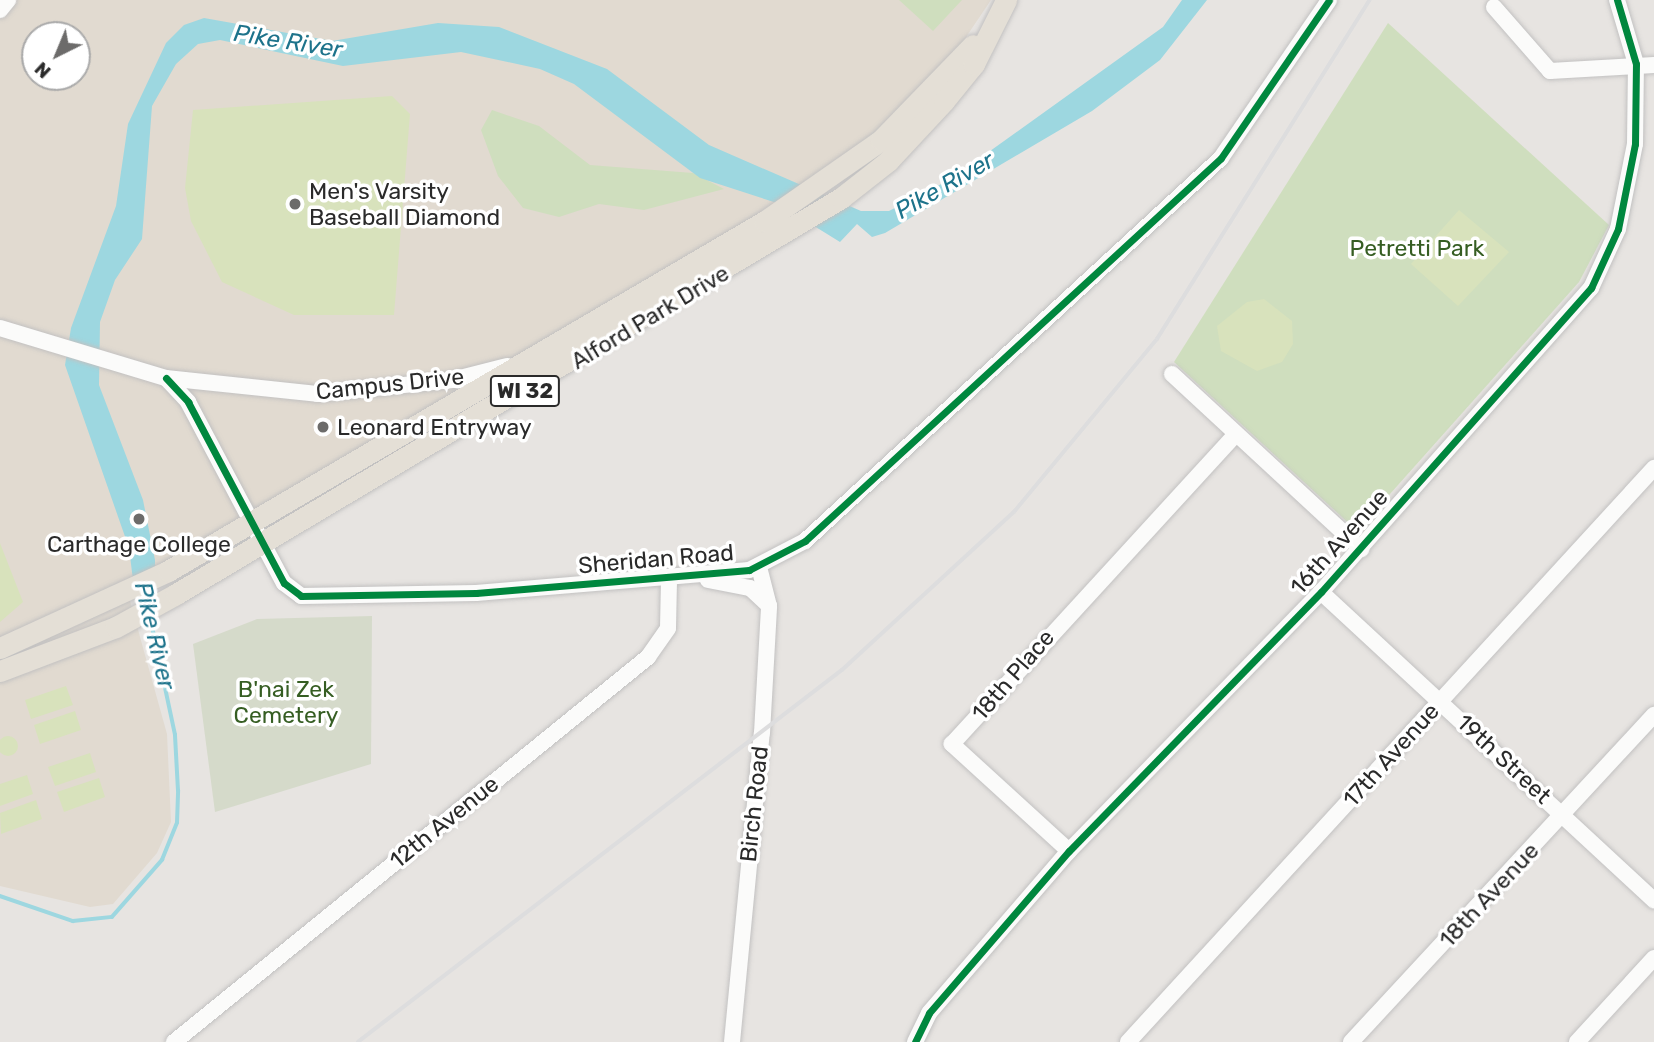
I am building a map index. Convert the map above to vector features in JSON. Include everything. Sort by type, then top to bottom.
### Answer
[{"type":"main road","name":"Alford Park Drive","points":[[262,545],[786,235],[853,191],[944,101],[974,64],[987,31],[1006,0]]},
{"type":"main road","name":"Alford Park Drive","points":[[250,521],[534,358],[829,181],[902,122],[987,31]]},
{"type":"main road","name":"WI 32","points":[[0,648],[113,600],[168,572],[250,521]]},
{"type":"main road","name":"WI 32","points":[[0,671],[116,627],[262,545]]},
{"type":"street","points":[[0,10],[8,0]]},
{"type":"street","name":"Sheridan Road","points":[[166,378],[188,402],[284,583],[313,600],[699,577],[759,566],[822,527],[1221,158],[1329,0]]},
{"type":"street","name":"16th Avenue","points":[[915,1042],[929,1013],[1069,851],[1361,549],[1591,288],[1632,181],[1636,64],[1616,0]]},
{"type":"street","points":[[1494,6],[1519,43],[1550,71],[1654,65]]},
{"type":"street","name":"Campus Drive","points":[[0,328],[61,349],[112,360],[166,378],[317,394],[452,380],[534,358]]},
{"type":"street","points":[[1172,374],[1361,549]]},
{"type":"street","name":"18th Place","points":[[1069,851],[952,744],[1181,489],[1236,434]]},
{"type":"street","name":"17th Avenue","points":[[1128,1042],[1654,468]]},
{"type":"street","name":"Birch Road","points":[[732,1042],[769,606],[759,566]]},
{"type":"street","points":[[699,577],[750,588],[769,606]]},
{"type":"street","name":"12th Avenue","points":[[174,1042],[648,657],[668,628],[668,579]]},
{"type":"street","name":"19th Street","points":[[1321,592],[1440,699],[1654,900]]},
{"type":"street","name":"18th Avenue","points":[[1351,1042],[1654,715]]},
{"type":"street","points":[[1577,1042],[1654,958]]},
{"type":"shaded area","name":"Carthage College","points":[[0,0],[991,0],[900,135],[865,167],[425,436],[130,601],[167,734],[171,822],[157,853],[113,904],[90,907],[0,886]]},
{"type":"green space","points":[[899,0],[962,0],[933,31]]},
{"type":"green space","name":"Petretti Park","points":[[1388,23],[1609,225],[1579,282],[1357,531],[1174,362]]},
{"type":"green space","name":"Men's Varsity Baseball Diamond","points":[[392,96],[410,114],[394,315],[294,315],[222,282],[191,221],[185,188],[193,110]]},
{"type":"green space","points":[[492,110],[539,126],[590,165],[693,173],[724,189],[644,210],[599,204],[559,217],[523,208],[498,176],[481,130]]},
{"type":"green space","points":[[1459,210],[1509,252],[1458,306],[1411,264]]},
{"type":"green space","points":[[1264,299],[1292,321],[1293,344],[1282,362],[1257,371],[1221,351],[1217,326],[1247,302]]},
{"type":"green space","points":[[0,543],[23,602],[0,622]]},
{"type":"green space","name":"B'nai Zek Cemetery","points":[[372,616],[371,764],[215,812],[193,644],[257,619]]},
{"type":"green space","points":[[66,686],[73,705],[31,719],[25,700]]},
{"type":"green space","points":[[75,711],[81,730],[40,744],[34,725]]},
{"type":"green space","points":[[4,736],[12,736],[18,746],[12,756],[4,756],[-2,750],[-2,742]]},
{"type":"green space","points":[[90,753],[96,772],[55,786],[48,767]]},
{"type":"green space","points":[[27,775],[33,794],[0,806],[0,784]]},
{"type":"green space","points":[[99,778],[105,797],[64,812],[57,792]]},
{"type":"green space","points":[[36,800],[42,819],[1,834],[0,813]]},
{"type":"water","points":[[1182,0],[1207,0],[1160,60],[1092,111],[885,233],[872,237],[857,224],[840,242],[777,203],[700,178],[574,84],[540,69],[461,52],[343,66],[220,40],[198,44],[176,64],[152,106],[142,239],[115,280],[100,322],[99,385],[143,500],[155,560],[155,568],[133,580],[129,548],[65,365],[71,328],[116,206],[128,124],[166,43],[184,25],[204,18],[332,41],[438,23],[499,27],[607,69],[709,145],[861,211],[889,211],[951,179],[1163,27]]},
{"type":"waterway","name":"Pike River","points":[[0,896],[73,921],[112,917],[162,860],[177,823],[178,791],[175,735],[150,617]]},
{"type":"railway","points":[[358,1042],[842,670],[1014,512],[1157,339],[1370,0]]},
{"type":"cycle path","points":[[166,378],[188,402],[284,583],[301,596],[476,593],[749,570],[805,541],[1221,158],[1329,0]]},
{"type":"cycle path","points":[[915,1042],[929,1013],[1069,851],[1321,592],[1591,288],[1618,229],[1635,144],[1636,64],[1617,0]]},
{"type":"place","name":"Men's Varsity Baseball Diamond","points":[[295,204]]},
{"type":"place","name":"Leonard Entryway","points":[[323,427]]},
{"type":"place","name":"Carthage College","points":[[139,519]]}]
